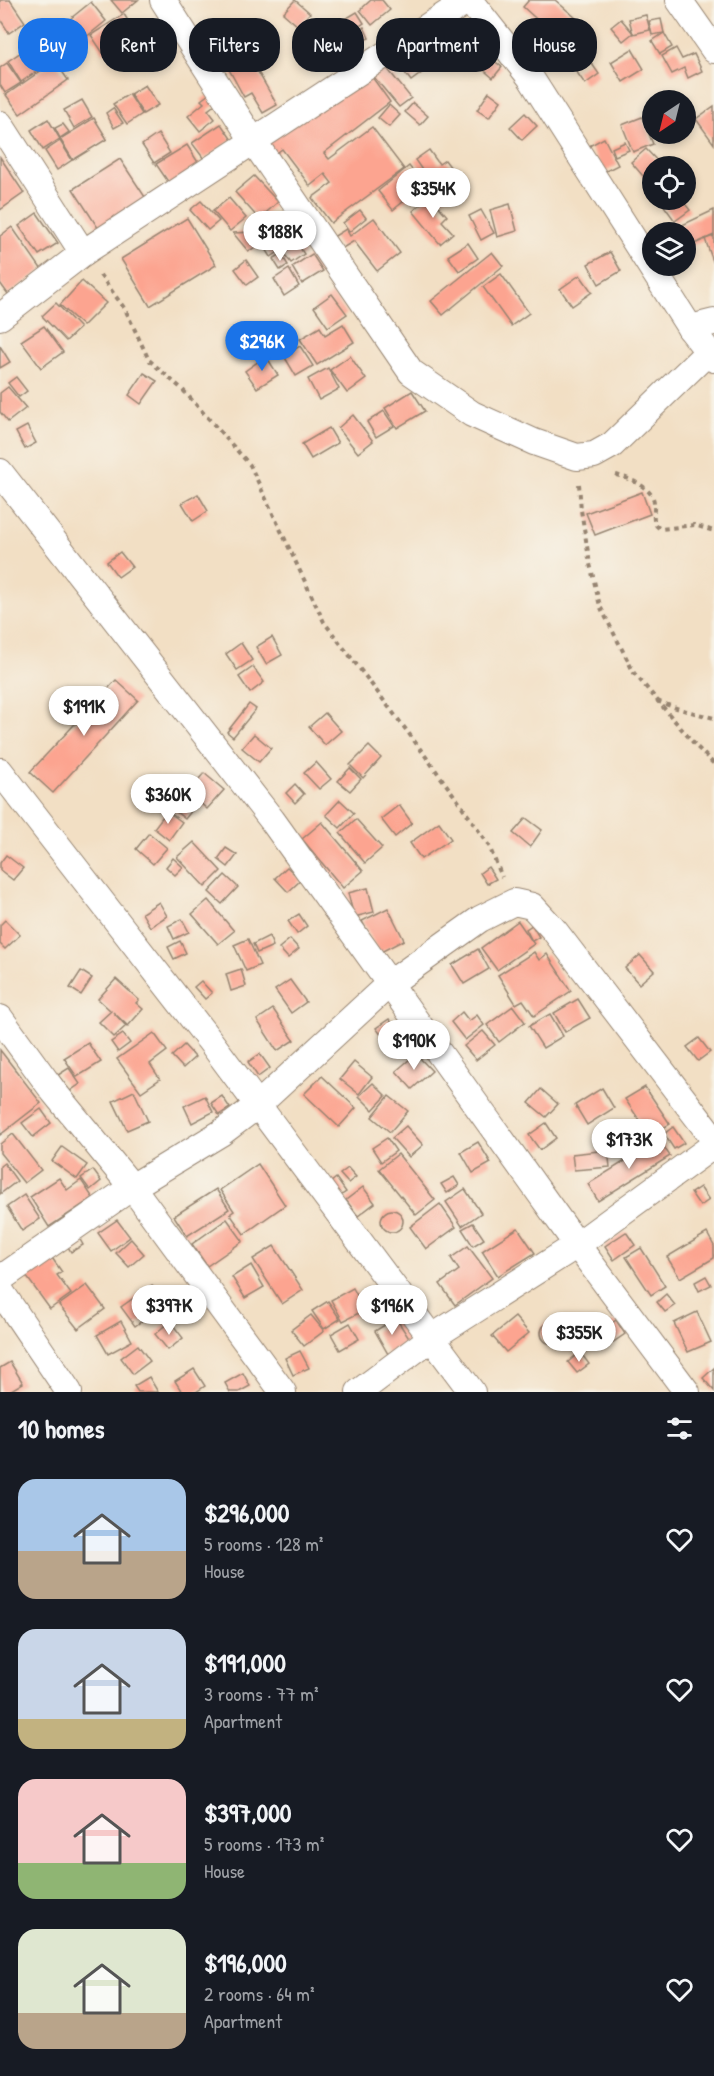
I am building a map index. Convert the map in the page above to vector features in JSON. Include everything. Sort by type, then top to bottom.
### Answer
[{"type":"street","points":[[0,317],[83,253],[254,142],[468,0],[530,77],[702,325],[711,356],[612,445],[594,456],[577,457],[534,442],[472,414],[411,372],[254,142],[163,0]]},
{"type":"street","points":[[679,0],[714,50]]},
{"type":"street","points":[[0,124],[83,253]]},
{"type":"street","points":[[0,472],[272,820],[577,1245],[687,1392]]},
{"type":"street","points":[[0,771],[258,1105],[472,1392]]},
{"type":"street","points":[[0,1279],[132,1187],[221,1134],[258,1105],[389,984],[480,919],[514,902],[532,906],[554,930],[714,1139]]},
{"type":"street","points":[[0,1018],[54,1092],[132,1187],[283,1392]]},
{"type":"street","points":[[360,1392],[431,1338],[577,1245],[714,1145]]},
{"type":"street","points":[[0,1290],[69,1392]]},
{"type":"path","points":[[83,253],[125,309],[149,360],[183,390],[250,465],[324,622],[407,731],[489,846],[514,902]]},
{"type":"path","points":[[577,457],[580,510],[600,606],[634,673],[714,764]]},
{"type":"path","points":[[608,475],[618,475],[634,481],[647,491],[652,498],[654,524],[657,528],[694,525],[714,531]]},
{"type":"path","points":[[657,700],[679,709],[714,718]]},
{"type":"building","points":[[0,0],[10,0],[22,18],[18,18],[18,27],[9,33],[0,19]]},
{"type":"building","points":[[111,0],[138,0],[122,13]]},
{"type":"building","points":[[295,0],[310,13],[305,18],[292,18],[292,21],[283,13]]},
{"type":"building","points":[[371,0],[382,0],[390,10],[380,18],[376,18],[376,22],[372,25],[360,10]]},
{"type":"building","points":[[529,0],[555,0],[576,18],[535,18],[523,7]]},
{"type":"building","points":[[91,2],[104,18],[100,18],[100,26],[88,36],[88,18],[71,18]]},
{"type":"building","points":[[357,12],[361,18],[347,18]]},
{"type":"building","points":[[646,15],[650,30],[633,34],[629,19]]},
{"type":"building","points":[[621,19],[633,33],[623,41],[611,27]]},
{"type":"building","points":[[661,19],[664,33],[652,35],[649,21]]},
{"type":"building","points":[[364,27],[369,38],[364,40]]},
{"type":"building","points":[[100,29],[100,48],[91,35]]},
{"type":"building","points":[[664,33],[672,47],[660,54],[652,41]]},
{"type":"building","points":[[676,48],[682,59],[694,54],[702,71],[688,78],[684,68],[672,74],[662,56]]},
{"type":"building","points":[[632,49],[644,69],[623,82],[611,62]]},
{"type":"building","points":[[18,54],[18,72],[36,72],[21,82],[8,61]]},
{"type":"building","points":[[7,63],[21,83],[5,93],[0,85],[0,68]]},
{"type":"building","points":[[597,71],[599,74],[585,84],[577,72]]},
{"type":"building","points":[[39,72],[63,72],[68,80],[20,114],[6,95]]},
{"type":"building","points":[[230,72],[258,72],[277,105],[263,113],[251,93],[244,97]]},
{"type":"building","points":[[380,72],[390,72],[411,98],[399,107],[374,77]]},
{"type":"building","points":[[404,72],[423,72],[411,81]]},
{"type":"building","points":[[486,72],[498,72],[493,78]]},
{"type":"building","points":[[372,77],[390,102],[324,153],[329,159],[372,127],[404,169],[331,223],[312,198],[332,183],[325,174],[310,186],[282,149],[274,155],[266,144],[347,84],[353,91]]},
{"type":"building","points":[[145,85],[158,105],[143,114],[130,94]]},
{"type":"building","points":[[489,92],[501,101],[489,118],[477,110]]},
{"type":"building","points":[[129,94],[142,114],[127,124],[113,104]]},
{"type":"building","points":[[209,94],[217,103],[208,110],[215,119],[200,131],[188,116],[204,103],[201,100]]},
{"type":"building","points":[[82,100],[92,117],[74,128],[64,110]]},
{"type":"building","points":[[413,103],[428,116],[420,125],[405,112]]},
{"type":"building","points":[[389,105],[400,115],[389,127],[378,118]]},
{"type":"building","points":[[714,106],[714,144],[696,119]]},
{"type":"building","points":[[113,108],[123,123],[114,128],[106,113]]},
{"type":"building","points":[[525,113],[537,126],[522,140],[510,127]]},
{"type":"building","points":[[642,117],[642,144],[653,144],[633,152],[622,125]]},
{"type":"building","points":[[94,118],[107,139],[73,160],[60,139]]},
{"type":"building","points":[[48,119],[60,139],[43,150],[31,130]]},
{"type":"building","points":[[63,124],[69,132],[60,138],[55,128]]},
{"type":"building","points":[[221,124],[232,140],[204,159],[192,143]]},
{"type":"building","points":[[158,134],[170,153],[154,163],[142,145]]},
{"type":"building","points":[[604,138],[618,165],[604,172],[589,146]]},
{"type":"building","points":[[60,141],[72,160],[57,170],[45,151]]},
{"type":"building","points":[[625,142],[629,150],[615,156],[612,148]]},
{"type":"building","points":[[187,145],[201,167],[171,186],[156,164]]},
{"type":"building","points":[[646,149],[653,156],[642,156],[642,175],[631,162]]},
{"type":"building","points":[[429,150],[439,164],[445,160],[457,176],[461,173],[467,181],[440,200],[422,175],[424,173],[415,160]]},
{"type":"building","points":[[0,157],[24,193],[0,210]]},
{"type":"building","points":[[120,159],[147,200],[100,231],[73,189]]},
{"type":"building","points":[[409,166],[424,185],[393,210],[378,191]]},
{"type":"building","points":[[254,176],[278,202],[259,219],[235,192]]},
{"type":"building","points":[[430,196],[447,216],[442,221],[453,233],[440,244],[413,211]]},
{"type":"building","points":[[229,198],[246,218],[230,231],[213,211]]},
{"type":"building","points":[[201,201],[219,221],[208,230],[190,210]]},
{"type":"building","points":[[510,204],[517,231],[497,237],[490,210]]},
{"type":"building","points":[[360,210],[366,218],[349,232],[343,223]]},
{"type":"building","points":[[481,210],[494,233],[481,240],[469,216]]},
{"type":"building","points":[[667,210],[690,210],[675,221]]},
{"type":"building","points":[[714,210],[714,235],[696,243],[696,222],[689,222]]},
{"type":"building","points":[[37,213],[58,243],[39,255],[19,226]]},
{"type":"building","points":[[187,218],[216,265],[150,306],[121,259]]},
{"type":"building","points":[[374,218],[400,253],[377,271],[354,241],[341,249],[333,237],[346,229],[350,236]]},
{"type":"building","points":[[268,224],[276,234],[264,243],[256,233]]},
{"type":"building","points":[[12,227],[42,270],[8,294],[0,283],[0,236]]},
{"type":"building","points":[[254,232],[261,245],[248,251],[233,233]]},
{"type":"building","points":[[714,236],[714,264],[705,239]]},
{"type":"building","points":[[275,237],[283,249],[271,257],[263,244]]},
{"type":"building","points":[[297,243],[304,254],[291,263],[283,252]]},
{"type":"building","points":[[468,243],[478,258],[459,271],[448,256]]},
{"type":"building","points":[[492,252],[503,266],[443,315],[431,301]]},
{"type":"building","points":[[610,252],[621,271],[599,284],[588,264]]},
{"type":"building","points":[[281,254],[288,265],[280,270],[273,259]]},
{"type":"building","points":[[312,254],[323,271],[302,284],[292,267]]},
{"type":"building","points":[[246,260],[258,277],[247,285],[235,269]]},
{"type":"building","points":[[289,269],[299,286],[284,296],[274,279]]},
{"type":"building","points":[[501,274],[529,313],[511,326],[483,287]]},
{"type":"building","points":[[580,275],[592,292],[572,306],[560,289]]},
{"type":"building","points":[[82,281],[106,303],[83,326],[60,305]]},
{"type":"building","points":[[332,294],[347,314],[328,327],[314,307]]},
{"type":"building","points":[[56,303],[80,328],[66,341],[42,316]]},
{"type":"building","points":[[343,324],[354,342],[317,365],[300,339],[320,327],[325,335]]},
{"type":"building","points":[[44,326],[63,352],[41,368],[21,341]]},
{"type":"building","points":[[0,346],[10,362],[0,368]]},
{"type":"building","points":[[300,346],[313,366],[296,376],[284,356]]},
{"type":"building","points":[[266,356],[278,375],[257,388],[245,371]]},
{"type":"building","points":[[350,356],[366,379],[347,393],[330,370]]},
{"type":"building","points":[[328,368],[339,389],[319,400],[308,379]]},
{"type":"building","points":[[144,373],[157,381],[141,404],[129,395]]},
{"type":"building","points":[[16,377],[27,391],[19,397],[8,383]]},
{"type":"building","points":[[8,387],[26,408],[8,422],[0,412],[0,393]]},
{"type":"building","points":[[412,391],[425,411],[397,428],[385,408]]},
{"type":"building","points":[[384,411],[394,426],[376,437],[367,422]]},
{"type":"building","points":[[353,415],[373,441],[358,453],[338,428]]},
{"type":"building","points":[[27,426],[36,443],[25,449],[16,432]]},
{"type":"building","points":[[329,428],[338,443],[311,459],[302,444]]},
{"type":"building","points":[[642,492],[650,514],[595,535],[586,513]]},
{"type":"building","points":[[198,494],[208,511],[193,521],[182,503]]},
{"type":"building","points":[[120,552],[132,567],[118,577],[107,562]]},
{"type":"building","points":[[272,637],[282,655],[266,664],[256,647]]},
{"type":"building","points":[[241,643],[252,660],[237,670],[226,654]]},
{"type":"building","points":[[253,667],[264,682],[250,693],[239,677]]},
{"type":"building","points":[[116,680],[138,700],[53,793],[30,772]]},
{"type":"building","points":[[249,704],[256,709],[233,737],[227,732]]},
{"type":"building","points":[[325,713],[341,731],[325,745],[309,727]]},
{"type":"building","points":[[254,734],[271,748],[259,762],[242,748]]},
{"type":"building","points":[[369,746],[381,758],[363,778],[350,765]]},
{"type":"building","points":[[316,762],[331,779],[319,789],[304,773]]},
{"type":"building","points":[[350,768],[361,779],[350,791],[338,781]]},
{"type":"building","points":[[204,773],[224,790],[207,809],[188,792]]},
{"type":"building","points":[[295,784],[304,794],[295,803],[286,793]]},
{"type":"building","points":[[181,792],[197,804],[185,819],[170,807]]},
{"type":"building","points":[[340,800],[354,813],[340,828],[326,815]]},
{"type":"building","points":[[399,805],[412,823],[395,837],[381,819]]},
{"type":"building","points":[[167,811],[182,822],[169,840],[154,828]]},
{"type":"building","points":[[526,818],[542,830],[530,847],[513,833]]},
{"type":"building","points":[[356,819],[382,848],[365,863],[340,833]]},
{"type":"building","points":[[322,822],[363,871],[343,888],[302,839]]},
{"type":"building","points":[[439,822],[451,839],[421,859],[410,843]]},
{"type":"building","points":[[149,833],[167,848],[153,864],[136,849]]},
{"type":"building","points":[[194,842],[221,871],[205,887],[177,857]]},
{"type":"building","points":[[226,848],[237,855],[228,867],[218,859]]},
{"type":"building","points":[[6,855],[23,868],[13,880],[0,870],[0,863]]},
{"type":"building","points":[[173,858],[183,867],[175,875],[166,867]]},
{"type":"building","points":[[287,867],[301,880],[288,892],[275,878]]},
{"type":"building","points":[[488,867],[496,879],[487,884],[480,873]]},
{"type":"building","points":[[225,875],[238,887],[222,904],[209,892]]},
{"type":"building","points":[[368,888],[374,912],[354,917],[348,893]]},
{"type":"building","points":[[208,900],[234,931],[218,944],[192,914]]},
{"type":"building","points":[[159,902],[167,916],[150,927],[142,913]]},
{"type":"building","points":[[388,908],[404,940],[379,953],[362,921]]},
{"type":"building","points":[[299,914],[307,926],[297,934],[288,921]]},
{"type":"building","points":[[182,919],[189,932],[174,939],[168,926]]},
{"type":"building","points":[[5,920],[20,935],[5,949],[0,944],[0,925]]},
{"type":"building","points":[[518,921],[534,944],[497,970],[481,948]]},
{"type":"building","points":[[532,925],[539,937],[532,941],[526,929]]},
{"type":"building","points":[[269,936],[273,946],[257,953],[253,944]]},
{"type":"building","points":[[248,939],[260,965],[246,971],[234,945]]},
{"type":"building","points":[[290,939],[299,949],[288,958],[279,948]]},
{"type":"building","points":[[180,941],[186,953],[174,959],[168,947]]},
{"type":"building","points":[[478,949],[489,969],[464,984],[452,965]]},
{"type":"building","points":[[534,952],[539,960],[547,954],[571,991],[534,1016],[523,1000],[516,1004],[498,975]]},
{"type":"building","points":[[640,955],[654,971],[639,984],[625,968]]},
{"type":"building","points":[[241,969],[246,986],[231,991],[226,974]]},
{"type":"building","points":[[81,971],[92,978],[81,995],[70,988]]},
{"type":"building","points":[[116,979],[139,1000],[136,1003],[143,1009],[128,1026],[113,1012],[126,1026],[114,1037],[99,1022],[111,1011],[98,999]]},
{"type":"building","points":[[290,980],[306,1002],[291,1013],[275,990]]},
{"type":"building","points":[[201,981],[212,993],[205,999],[194,987]]},
{"type":"building","points":[[578,999],[590,1018],[565,1032],[554,1013]]},
{"type":"building","points":[[513,1006],[525,1022],[499,1042],[487,1025]]},
{"type":"building","points":[[273,1009],[294,1040],[277,1051],[257,1020]]},
{"type":"building","points":[[462,1012],[469,1021],[477,1015],[484,1025],[465,1040],[451,1022]]},
{"type":"building","points":[[550,1014],[563,1036],[543,1048],[529,1026]]},
{"type":"building","points":[[389,1019],[411,1048],[398,1057],[376,1028]]},
{"type":"building","points":[[483,1031],[495,1045],[476,1060],[464,1046]]},
{"type":"building","points":[[154,1033],[167,1051],[150,1064],[160,1079],[141,1092],[117,1059]]},
{"type":"building","points":[[123,1034],[130,1043],[118,1052],[111,1042]]},
{"type":"building","points":[[699,1038],[710,1052],[698,1061],[687,1047]]},
{"type":"building","points":[[88,1043],[101,1062],[77,1077],[64,1058]]},
{"type":"building","points":[[184,1045],[195,1057],[183,1068],[172,1056]]},
{"type":"building","points":[[0,1050],[41,1103],[0,1135]]},
{"type":"building","points":[[260,1054],[270,1068],[258,1077],[248,1062]]},
{"type":"building","points":[[416,1054],[432,1071],[412,1089],[396,1071]]},
{"type":"building","points":[[354,1062],[372,1077],[359,1094],[340,1079]]},
{"type":"building","points":[[69,1068],[80,1084],[70,1091],[58,1075]]},
{"type":"building","points":[[322,1076],[356,1108],[339,1127],[304,1094]]},
{"type":"building","points":[[373,1083],[386,1096],[373,1110],[359,1096]]},
{"type":"building","points":[[645,1087],[670,1124],[650,1136],[625,1099]]},
{"type":"building","points":[[602,1088],[614,1108],[587,1125],[575,1105]]},
{"type":"building","points":[[541,1089],[558,1104],[546,1117],[529,1103]]},
{"type":"building","points":[[134,1091],[148,1121],[127,1130],[113,1101]]},
{"type":"building","points":[[205,1096],[213,1112],[192,1123],[184,1106]]},
{"type":"building","points":[[222,1096],[230,1108],[219,1115],[211,1103]]},
{"type":"building","points":[[389,1096],[408,1111],[390,1132],[372,1117]]},
{"type":"building","points":[[41,1109],[51,1123],[33,1137],[22,1123]]},
{"type":"building","points":[[546,1123],[556,1138],[540,1150],[529,1135]]},
{"type":"building","points":[[406,1126],[423,1145],[409,1157],[392,1138]]},
{"type":"building","points":[[673,1127],[684,1143],[674,1149],[664,1134]]},
{"type":"building","points":[[13,1134],[41,1170],[24,1183],[0,1153],[0,1144]]},
{"type":"building","points":[[387,1138],[396,1151],[381,1162],[372,1148]]},
{"type":"building","points":[[659,1140],[670,1156],[598,1201],[588,1184]]},
{"type":"building","points":[[478,1142],[491,1163],[473,1173],[461,1152]]},
{"type":"building","points":[[62,1147],[87,1165],[77,1179],[52,1161]]},
{"type":"building","points":[[608,1150],[610,1167],[574,1170],[572,1154]]},
{"type":"building","points":[[398,1154],[435,1200],[416,1215],[379,1169]]},
{"type":"building","points":[[4,1163],[17,1181],[0,1194],[0,1166]]},
{"type":"building","points":[[258,1164],[285,1205],[244,1234],[230,1214],[234,1211],[220,1190]]},
{"type":"building","points":[[348,1168],[356,1177],[348,1183],[340,1174]]},
{"type":"building","points":[[93,1170],[101,1181],[90,1190],[81,1178]]},
{"type":"building","points":[[454,1177],[459,1185],[447,1193],[441,1184]]},
{"type":"building","points":[[59,1178],[67,1190],[81,1180],[93,1198],[49,1227],[30,1197]]},
{"type":"building","points":[[336,1178],[346,1192],[340,1196],[330,1183]]},
{"type":"building","points":[[363,1187],[375,1203],[358,1216],[346,1200]]},
{"type":"building","points":[[700,1187],[709,1200],[700,1206],[691,1193]]},
{"type":"building","points":[[216,1189],[229,1209],[187,1236],[174,1216]]},
{"type":"building","points":[[465,1189],[481,1213],[462,1226],[446,1202]]},
{"type":"building","points":[[24,1195],[40,1219],[22,1231],[7,1207]]},
{"type":"building","points":[[440,1204],[456,1227],[426,1249],[410,1227]]},
{"type":"building","points":[[392,1210],[400,1213],[403,1221],[400,1229],[392,1232],[384,1229],[381,1221],[384,1213]]},
{"type":"building","points":[[227,1219],[243,1241],[207,1266],[192,1244]]},
{"type":"building","points":[[117,1220],[130,1237],[111,1251],[98,1233]]},
{"type":"building","points":[[473,1223],[484,1239],[473,1246],[462,1229]]},
{"type":"building","points":[[518,1228],[535,1253],[498,1276],[482,1251]]},
{"type":"building","points":[[626,1232],[635,1245],[614,1260],[605,1246]]},
{"type":"building","points":[[707,1233],[714,1246],[714,1258],[680,1278],[667,1257]]},
{"type":"building","points":[[78,1236],[83,1245],[71,1252],[66,1243]]},
{"type":"building","points":[[131,1239],[144,1254],[129,1267],[116,1253]]},
{"type":"building","points":[[274,1246],[303,1290],[282,1304],[253,1259]]},
{"type":"building","points":[[468,1246],[492,1278],[455,1305],[440,1284],[459,1270],[451,1258]]},
{"type":"building","points":[[641,1248],[665,1286],[651,1295],[626,1257]]},
{"type":"building","points":[[50,1255],[62,1272],[57,1275],[71,1294],[50,1309],[24,1273]]},
{"type":"building","points":[[251,1265],[264,1287],[245,1298],[232,1277]]},
{"type":"building","points":[[706,1276],[711,1285],[699,1291],[695,1282]]},
{"type":"building","points":[[87,1285],[105,1309],[78,1329],[59,1305]]},
{"type":"building","points":[[152,1285],[165,1304],[135,1326],[121,1307]]},
{"type":"building","points":[[353,1288],[365,1310],[343,1321],[331,1300]]},
{"type":"building","points":[[666,1294],[675,1305],[665,1312],[657,1302]]},
{"type":"building","points":[[328,1301],[340,1319],[324,1329],[312,1311]]},
{"type":"building","points":[[697,1312],[711,1342],[688,1352],[674,1323]]},
{"type":"building","points":[[311,1315],[324,1331],[304,1346],[291,1330]]},
{"type":"building","points":[[515,1317],[529,1333],[506,1352],[492,1336]]},
{"type":"building","points":[[396,1318],[410,1340],[388,1354],[375,1331]]},
{"type":"building","points":[[616,1320],[625,1334],[612,1343],[603,1330]]},
{"type":"building","points":[[121,1321],[132,1341],[108,1354],[97,1335]]},
{"type":"building","points":[[170,1321],[183,1338],[168,1350],[155,1334]]},
{"type":"building","points":[[552,1322],[560,1325],[563,1333],[560,1341],[552,1344],[544,1341],[541,1333],[544,1325]]},
{"type":"building","points":[[350,1323],[359,1339],[340,1350],[331,1334]]},
{"type":"building","points":[[138,1345],[150,1361],[133,1374],[121,1358]]},
{"type":"building","points":[[300,1351],[309,1368],[293,1375],[285,1358]]},
{"type":"building","points":[[580,1352],[589,1364],[577,1373],[568,1362]]},
{"type":"building","points":[[10,1362],[23,1383],[8,1392],[0,1392],[0,1368]]},
{"type":"building","points":[[714,1368],[714,1391],[703,1378]]},
{"type":"building","points":[[194,1369],[205,1386],[196,1392],[182,1392],[175,1381]]},
{"type":"building","points":[[243,1373],[250,1386],[239,1392],[230,1392],[225,1383]]},
{"type":"building","points":[[149,1377],[158,1392],[138,1392],[134,1386]]}]
